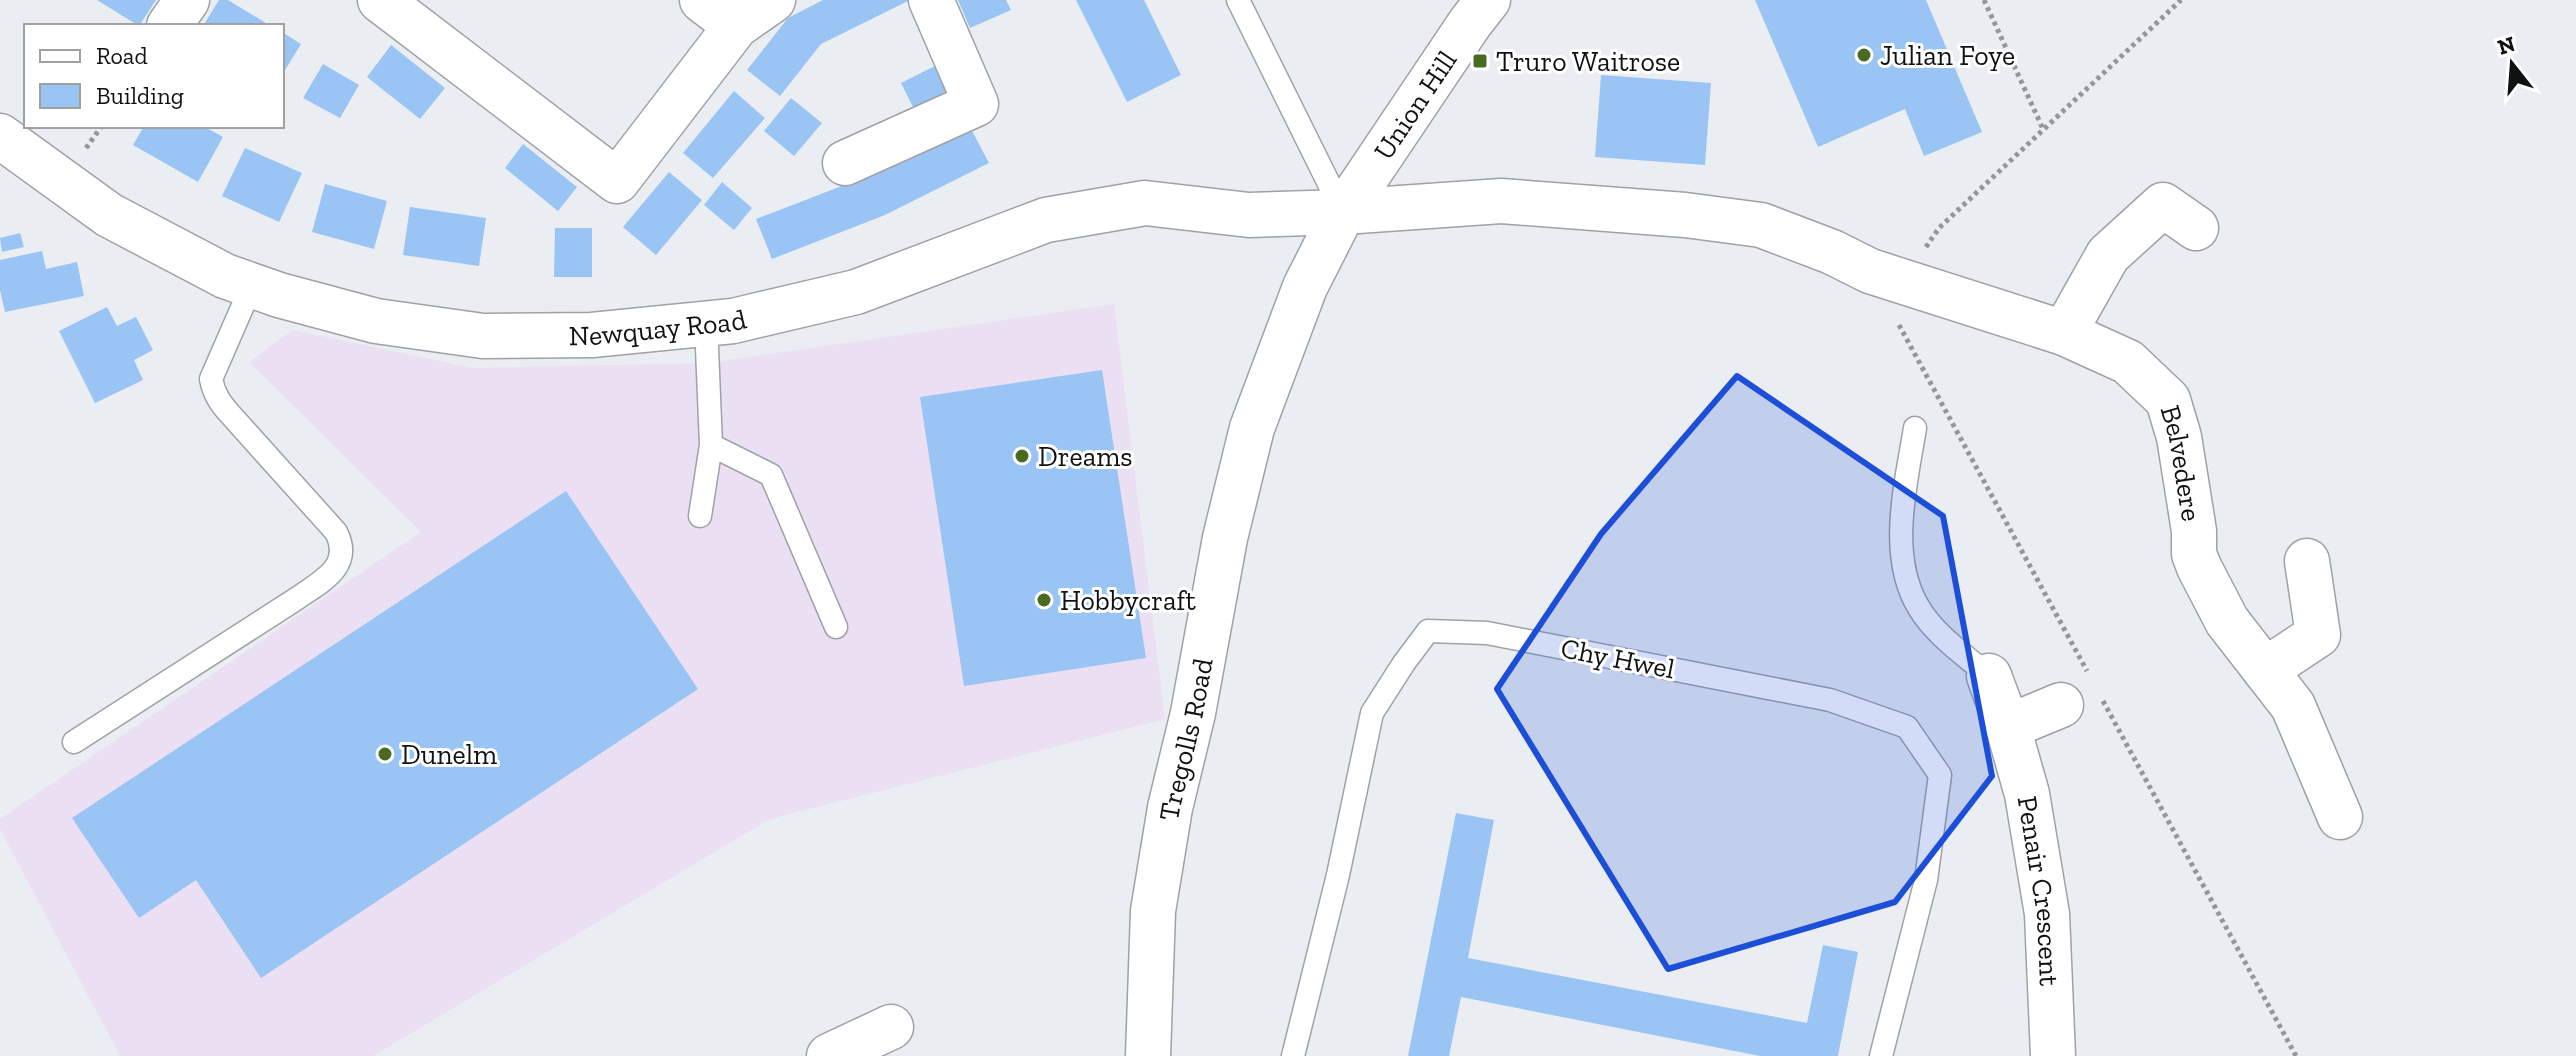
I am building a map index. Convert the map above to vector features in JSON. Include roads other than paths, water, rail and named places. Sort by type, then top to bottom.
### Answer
[{"type":"main road","points":[[170,24],[187,0]]},
{"type":"main road","points":[[380,0],[617,181],[736,26],[773,0]]},
{"type":"main road","points":[[702,0],[736,26]]},
{"type":"main road","points":[[845,163],[976,104],[931,0]]},
{"type":"main road","name":"Union Hill","points":[[1252,428],[1305,287],[1343,212],[1488,0]]},
{"type":"main road","name":"Newquay Road","points":[[0,136],[109,215],[225,276],[376,321],[483,336],[592,335],[733,321],[856,292],[1046,220],[1145,203],[1249,215],[1501,201],[1685,215],[1761,225],[1886,276]]},
{"type":"main road","points":[[2064,333],[2108,255],[2163,205],[2196,228]]},
{"type":"main road","name":"Belvedere","points":[[1886,276],[2064,333],[2128,362],[2168,400],[2179,437],[2194,531],[2194,554],[2199,567],[2227,621],[2293,706],[2340,817]]},
{"type":"main road","name":"Tregolls Road","points":[[1148,1056],[1155,896],[1225,538],[1252,428]]},
{"type":"main road","points":[[2265,670],[2318,635],[2307,561]]},
{"type":"main road","name":"Penair Crescent","points":[[1989,676],[2008,727],[2027,794],[2047,914],[2053,1056]]},
{"type":"main road","points":[[2008,727],[2083,692]]},
{"type":"main road","points":[[829,1056],[891,1027]]},
{"type":"lane","points":[[1238,0],[1343,212]]},
{"type":"lane","points":[[74,742],[296,599],[330,574],[339,563],[341,542],[336,532],[216,398],[213,390],[211,379],[252,285]]},
{"type":"lane","points":[[700,516],[711,445],[706,324]]},
{"type":"lane","points":[[1915,428],[1900,532],[1906,572],[1917,606],[1928,621],[1989,676]]},
{"type":"lane","points":[[711,445],[771,475],[836,627]]},
{"type":"lane","name":"Chy Hwel","points":[[1293,1056],[1338,875],[1372,713],[1428,631],[1487,633],[1830,700],[1907,727],[1940,775],[1926,880],[1881,1056]]},
{"type":"place","name":"Julian Foye","points":[[1864,55]]},
{"type":"place","name":"Truro Waitrose","points":[[1480,61]]},
{"type":"place","name":"Dreams","points":[[1022,456]]},
{"type":"place","name":"Hobbycraft","points":[[1044,600]]},
{"type":"place","name":"Dunelm","points":[[385,754]]}]
